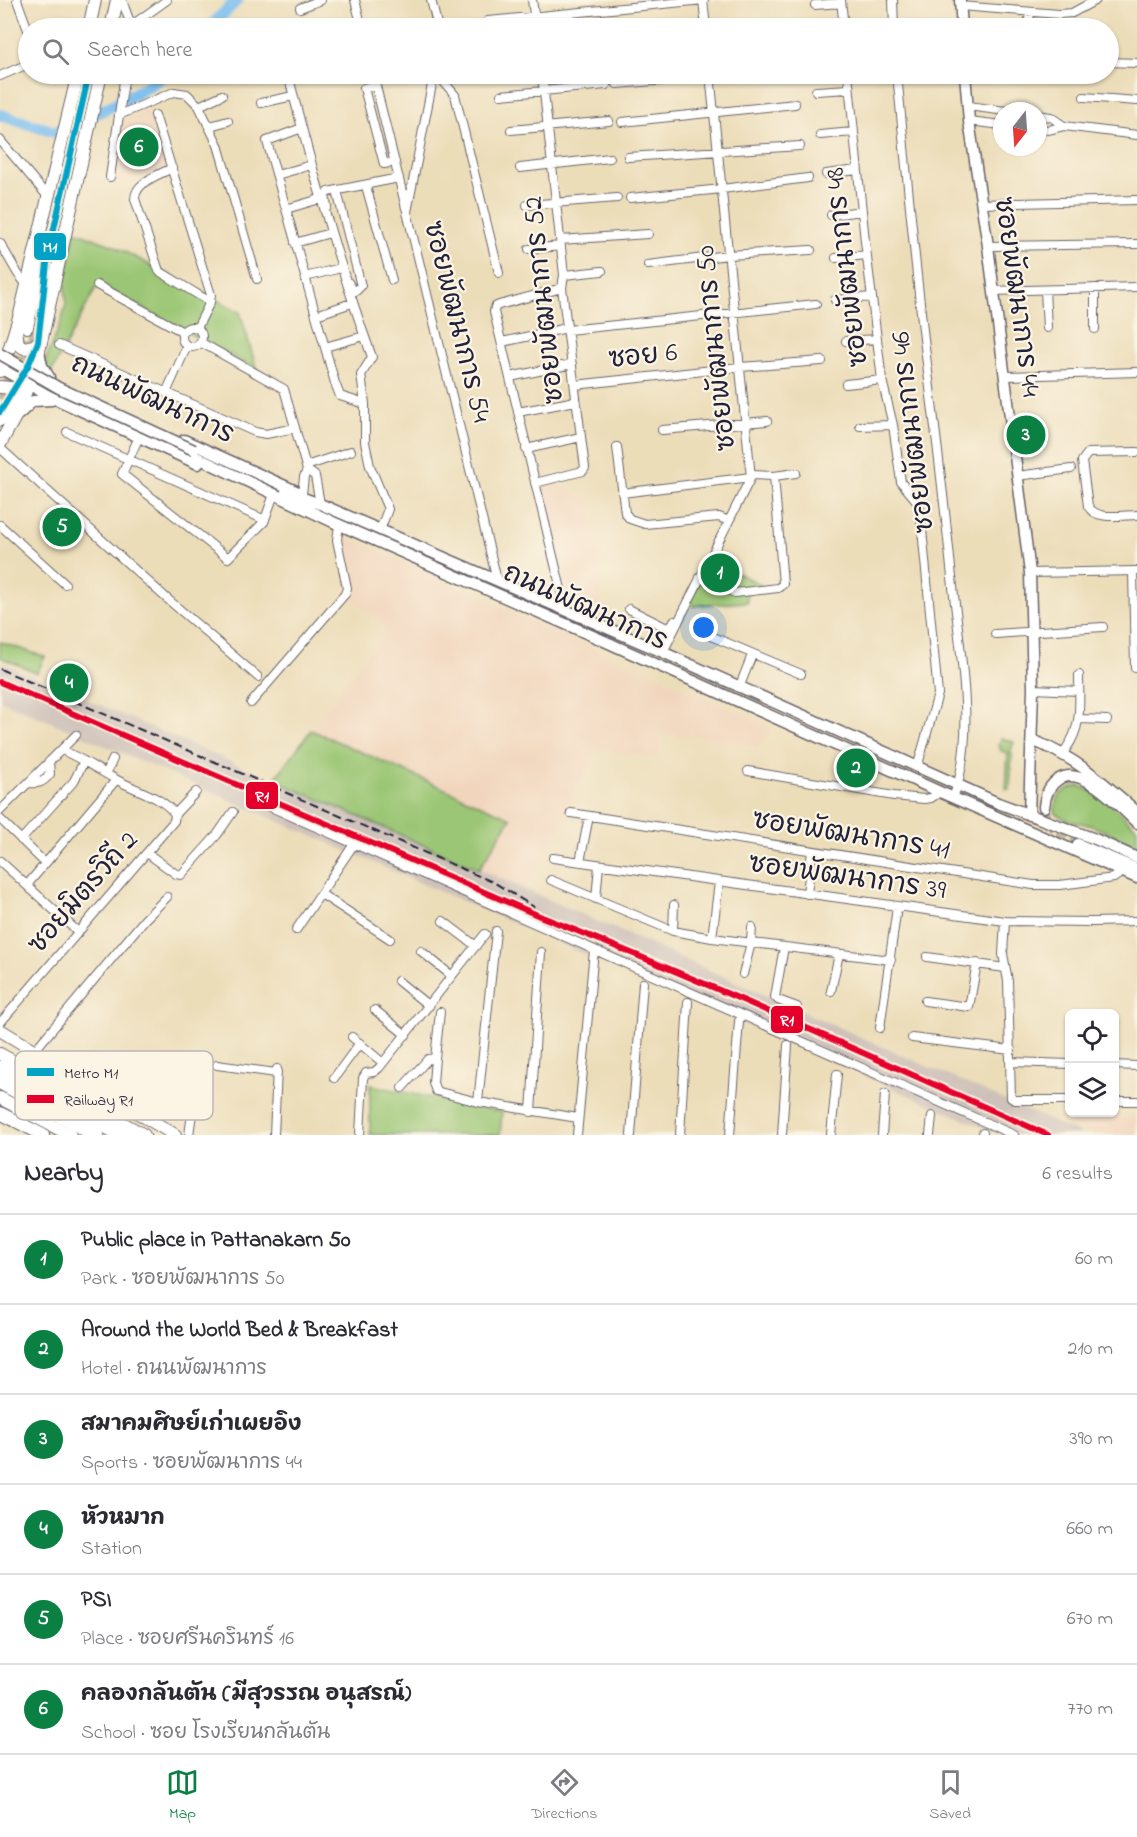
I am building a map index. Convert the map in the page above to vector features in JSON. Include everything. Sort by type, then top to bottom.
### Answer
[{"type":"highway","points":[[0,1068],[15,1076]]},
{"type":"highway","points":[[0,1082],[15,1090]]},
{"type":"highway","points":[[69,1120],[96,1135]]},
{"type":"highway","points":[[95,1120],[122,1135]]},
{"type":"main road","points":[[91,18],[95,0]]},
{"type":"main road","points":[[114,18],[120,0]]},
{"type":"main road","points":[[964,18],[967,3]]},
{"type":"main road","points":[[27,331],[76,84]]},
{"type":"main road","points":[[72,112],[80,84]]},
{"type":"main road","points":[[1,358],[27,331],[83,142],[97,84]]},
{"type":"main road","name":"ซอยพัฒนาการ 44","points":[[966,84],[1030,573],[1033,689],[1029,815]]},
{"type":"main road","points":[[49,377],[42,366],[39,351],[27,331],[27,285],[64,149]]},
{"type":"main road","points":[[0,446],[14,411],[29,385],[39,351]]},
{"type":"main road","name":"ถนนพัฒนาการ","points":[[1,358],[34,368],[103,404],[302,494],[315,508]]},
{"type":"main road","name":"ถนนพัฒนาการ","points":[[1,358],[29,385],[61,402],[273,497],[315,508],[380,530],[660,651],[958,786],[1111,845],[1137,858]]},
{"type":"main road","name":"ถนนพัฒนาการ","points":[[1,358],[193,453],[273,487],[315,508],[339,525],[1137,878]]},
{"type":"main road","points":[[0,387],[12,388],[18,394],[14,411]]},
{"type":"main road","points":[[0,420],[33,401],[44,399],[61,402]]},
{"type":"main road","points":[[99,418],[96,413],[103,404]]},
{"type":"main road","points":[[1032,740],[1090,771],[1137,812]]},
{"type":"main road","points":[[1044,807],[1047,793],[1054,782],[1065,776],[1073,776],[1082,778],[1100,789],[1137,823]]},
{"type":"main road","points":[[1078,844],[1137,869]]},
{"type":"main road","points":[[0,1030],[34,1051]]},
{"type":"main road","points":[[0,1054],[15,1062]]},
{"type":"main road","points":[[0,1098],[15,1106]]},
{"type":"main road","points":[[0,1113],[43,1135]]},
{"type":"main road","points":[[42,1120],[70,1135]]},
{"type":"main road","points":[[117,1120],[144,1135]]},
{"type":"main road","points":[[150,1120],[175,1135]]},
{"type":"street","points":[[17,0],[24,18]]},
{"type":"street","points":[[120,0],[128,18]]},
{"type":"street","points":[[143,18],[166,0]]},
{"type":"street","points":[[300,8],[321,0]]},
{"type":"street","points":[[354,0],[359,18]]},
{"type":"street","points":[[431,0],[436,18]]},
{"type":"street","points":[[532,0],[535,17]]},
{"type":"street","points":[[523,18],[703,0],[705,18]]},
{"type":"street","points":[[893,0],[894,18]]},
{"type":"street","points":[[967,3],[1030,12],[1066,14],[1096,0]]},
{"type":"street","points":[[815,5],[841,1],[843,18]]},
{"type":"street","points":[[1029,18],[1030,12]]},
{"type":"street","points":[[1119,62],[1137,63]]},
{"type":"street","points":[[0,76],[18,68]]},
{"type":"street","points":[[111,177],[124,84]]},
{"type":"street","points":[[290,84],[330,233],[372,357],[361,375],[365,404],[365,442],[370,466],[388,509],[380,530]]},
{"type":"street","points":[[376,84],[407,212]]},
{"type":"street","name":"ซอยพัฒนาการ 54","points":[[434,84],[407,212],[497,580]]},
{"type":"street","points":[[445,84],[455,95],[499,273]]},
{"type":"street","name":"ซอยพัฒนาการ 52","points":[[535,483],[584,471],[562,288],[564,275],[543,84]]},
{"type":"street","name":"ซอยพัฒนาการ 50","points":[[660,651],[669,628],[687,603],[751,476],[711,84]]},
{"type":"street","name":"ซอยพัฒนาการ 48","points":[[849,84],[861,211],[882,380],[893,425],[901,482],[916,500],[920,509],[938,694],[917,768]]},
{"type":"street","name":"ซอยพัฒนาการ 46","points":[[898,84],[914,261],[942,481],[965,698],[962,758],[958,786],[953,798]]},
{"type":"street","points":[[501,95],[606,85]]},
{"type":"street","points":[[816,91],[849,88]]},
{"type":"street","points":[[120,110],[174,92],[187,94],[199,106],[218,145],[257,279]]},
{"type":"street","points":[[199,106],[222,95]]},
{"type":"street","points":[[261,103],[293,96]]},
{"type":"street","points":[[1084,98],[1137,101]]},
{"type":"street","points":[[622,122],[795,105]]},
{"type":"street","points":[[968,106],[993,109]]},
{"type":"street","points":[[155,115],[212,295],[197,328]]},
{"type":"street","points":[[1047,116],[1064,126]]},
{"type":"street","points":[[210,126],[228,121]]},
{"type":"street","points":[[511,130],[609,121]]},
{"type":"street","points":[[969,121],[993,124]]},
{"type":"street","points":[[1047,130],[1064,126],[1137,135]]},
{"type":"street","points":[[302,128],[267,141],[340,396],[365,404]]},
{"type":"street","points":[[820,135],[853,132]]},
{"type":"street","points":[[0,140],[49,198]]},
{"type":"street","points":[[628,156],[800,146]]},
{"type":"street","points":[[520,168],[610,158]]},
{"type":"street","points":[[277,176],[311,165]]},
{"type":"street","points":[[172,168],[142,184],[135,192],[135,199],[159,271],[210,302]]},
{"type":"street","points":[[826,174],[857,170]]},
{"type":"street","points":[[337,191],[362,282],[357,291],[350,287],[325,195],[328,192],[399,178]]},
{"type":"street","points":[[630,198],[808,178]]},
{"type":"street","points":[[366,186],[392,280]]},
{"type":"street","points":[[527,205],[617,198]]},
{"type":"street","points":[[286,208],[320,199]]},
{"type":"street","points":[[981,204],[1137,200]]},
{"type":"street","points":[[831,215],[861,211]]},
{"type":"street","points":[[296,243],[330,233]]},
{"type":"street","points":[[530,249],[561,243],[648,234]]},
{"type":"street","points":[[0,243],[27,285]]},
{"type":"street","points":[[988,246],[1137,244]]},
{"type":"street","points":[[648,265],[728,255],[811,250]]},
{"type":"street","points":[[836,258],[867,255]]},
{"type":"street","points":[[305,277],[341,268]]},
{"type":"street","points":[[564,275],[602,271]]},
{"type":"street","points":[[97,285],[183,332]]},
{"type":"street","points":[[993,291],[1137,287]]},
{"type":"street","name":"ซอยพัฒนาการ 52","points":[[562,288],[495,307],[494,312],[566,610]]},
{"type":"street","points":[[1095,288],[1095,329]]},
{"type":"street","points":[[1045,290],[1047,328]]},
{"type":"street","points":[[835,300],[872,297]]},
{"type":"street","points":[[316,315],[352,303]]},
{"type":"street","points":[[502,342],[567,329],[735,314],[816,304]]},
{"type":"street","points":[[189,327],[197,328],[202,334],[200,342],[194,347],[187,345],[182,340],[183,332],[189,327]]},
{"type":"street","points":[[325,346],[364,336]]},
{"type":"street","points":[[846,341],[877,339]]},
{"type":"street","points":[[200,342],[284,388],[307,468],[315,476],[315,508]]},
{"type":"street","points":[[59,345],[258,433],[296,428]]},
{"type":"street","points":[[166,393],[187,345]]},
{"type":"street","name":"ซอย 6","points":[[575,385],[740,367],[822,361]]},
{"type":"street","points":[[510,377],[572,364]]},
{"type":"street","points":[[1005,376],[1137,372]]},
{"type":"street","points":[[846,384],[882,380]]},
{"type":"street","points":[[518,412],[576,401]]},
{"type":"street","points":[[662,430],[767,421]]},
{"type":"street","points":[[860,426],[893,425]]},
{"type":"street","points":[[67,432],[265,519]]},
{"type":"street","points":[[139,437],[122,474],[228,558],[265,519],[273,497]]},
{"type":"street","points":[[526,449],[581,437]]},
{"type":"street","points":[[0,446],[164,596],[258,677]]},
{"type":"street","points":[[617,447],[625,513],[638,522],[645,524],[719,517],[729,521]]},
{"type":"street","points":[[302,494],[303,477],[307,468],[351,451]]},
{"type":"street","points":[[1137,452],[1088,453],[1082,461],[1088,506],[1091,512],[1100,515],[1137,515]]},
{"type":"street","points":[[1017,476],[1071,470]]},
{"type":"street","points":[[622,493],[751,476],[796,473]]},
{"type":"street","points":[[700,577],[735,593],[778,588],[782,585],[774,476]]},
{"type":"street","points":[[0,525],[65,584]]},
{"type":"street","points":[[251,703],[345,594],[347,588],[337,540],[339,525]]},
{"type":"street","points":[[1030,573],[1135,571],[1135,668]]},
{"type":"street","name":"ซอยพัฒนาการ 50","points":[[660,651],[686,610],[687,603]]},
{"type":"street","points":[[629,609],[669,628]]},
{"type":"street","points":[[995,634],[1103,627]]},
{"type":"street","points":[[699,631],[801,674]]},
{"type":"street","points":[[740,688],[752,655]]},
{"type":"street","points":[[1066,749],[1076,735],[1079,719],[1079,675]]},
{"type":"street","points":[[1033,689],[1079,691]]},
{"type":"street","points":[[1079,719],[1107,720]]},
{"type":"street","points":[[0,811],[76,735]]},
{"type":"street","points":[[62,750],[84,760],[116,780],[167,804],[175,815]]},
{"type":"street","points":[[106,774],[113,759]]},
{"type":"street","points":[[21,840],[74,781],[84,760]]},
{"type":"street","points":[[748,771],[903,797],[924,799],[931,798],[940,792]]},
{"type":"street","points":[[27,885],[116,780]]},
{"type":"street","name":"ซอยมิตรวิถี 2","points":[[0,1023],[147,853],[175,815],[196,792]]},
{"type":"street","points":[[257,801],[1014,1135]]},
{"type":"street","points":[[147,853],[176,874],[181,874],[217,835],[233,812]]},
{"type":"street","name":"ซอยพัฒนาการ 41","points":[[571,813],[1033,885],[1060,885],[1114,878],[1122,872]]},
{"type":"street","points":[[580,862],[589,816]]},
{"type":"street","points":[[0,819],[45,863]]},
{"type":"street","points":[[296,930],[354,844]]},
{"type":"street","points":[[807,894],[812,851]]},
{"type":"street","name":"ซอยพัฒนาการ 39","points":[[553,858],[1005,921],[1137,921]]},
{"type":"street","points":[[0,861],[78,932]]},
{"type":"street","points":[[596,899],[599,865]]},
{"type":"street","points":[[551,880],[673,931],[891,960]]},
{"type":"street","points":[[712,938],[719,882]]},
{"type":"street","points":[[321,894],[390,939]]},
{"type":"street","points":[[34,1051],[145,919],[167,897]]},
{"type":"street","points":[[673,931],[674,905]]},
{"type":"street","points":[[880,1028],[897,907]]},
{"type":"street","points":[[444,921],[476,946]]},
{"type":"street","points":[[1005,921],[1003,954],[1008,981],[1012,1100],[1065,1100]]},
{"type":"street","points":[[743,974],[751,943],[752,927]]},
{"type":"street","points":[[478,1102],[496,931]]},
{"type":"street","points":[[360,1135],[363,1078],[366,1073],[374,1072],[383,1062],[485,934]]},
{"type":"street","points":[[784,947],[775,997],[797,1007]]},
{"type":"street","points":[[577,1135],[594,950]]},
{"type":"street","points":[[421,951],[452,976]]},
{"type":"street","points":[[531,1112],[541,952]]},
{"type":"street","points":[[831,991],[839,954]]},
{"type":"street","points":[[927,957],[1005,968]]},
{"type":"street","points":[[925,1001],[969,1007],[977,963]]},
{"type":"street","points":[[398,981],[429,1006]]},
{"type":"street","points":[[631,1135],[644,983]]},
{"type":"street","points":[[680,1135],[688,1002]]},
{"type":"street","points":[[375,1010],[406,1035]]},
{"type":"street","points":[[440,1012],[433,1083],[436,1091],[478,1102],[578,1118]]},
{"type":"street","points":[[730,1135],[739,1021]]},
{"type":"street","points":[[352,1037],[383,1062]]},
{"type":"street","points":[[912,1038],[1011,1050]]},
{"type":"street","points":[[334,1078],[360,1043]]},
{"type":"street","points":[[782,1135],[788,1045]]},
{"type":"street","points":[[402,1088],[428,1059],[435,1058]]},
{"type":"street","points":[[1011,1062],[1065,1064]]},
{"type":"street","points":[[217,1065],[277,1071],[274,1135]]},
{"type":"street","points":[[1119,1065],[1137,1066]]},
{"type":"street","points":[[831,1135],[837,1074]]},
{"type":"street","points":[[882,1135],[885,1094]]},
{"type":"street","points":[[1119,1101],[1137,1101]]},
{"type":"street","points":[[930,1135],[932,1116]]},
{"type":"street","points":[[189,1135],[191,1120]]},
{"type":"shaded area","points":[[147,112],[168,172],[113,184],[121,122]]},
{"type":"shaded area","points":[[554,481],[592,502],[603,621],[569,605],[538,485]]},
{"type":"shaded area","points":[[340,534],[605,654],[772,726],[767,739],[761,744],[752,746],[709,737],[661,734],[657,758],[593,749],[592,753],[596,755],[568,806],[570,809],[525,889],[479,869],[511,818],[311,730],[387,629],[348,595]]},
{"type":"shaded area","points":[[0,662],[479,869],[1083,1135],[1000,1135],[0,700]]},
{"type":"shaded area","points":[[1073,1117],[1137,1117],[1137,1135],[1093,1135],[1072,1126]]},
{"type":"green space","points":[[75,231],[114,246],[240,312],[257,370],[98,284],[51,373],[47,371],[46,359],[66,304],[65,284]]},
{"type":"green space","points":[[711,560],[761,585],[761,590],[747,592],[747,602],[691,606],[690,601]]},
{"type":"green space","points":[[0,642],[45,657],[37,673],[0,657]]},
{"type":"green space","points":[[311,730],[511,818],[479,869],[274,780]]},
{"type":"green space","points":[[1001,738],[1014,742],[1010,753],[1012,754],[1010,789],[1006,789],[1008,753],[1001,751],[999,745]]},
{"type":"green space","points":[[1079,786],[1099,794],[1137,828],[1137,847],[1095,827],[1068,821],[1055,812],[1058,797],[1064,791]]},
{"type":"green space","points":[[370,1085],[502,1112],[500,1135],[370,1135]]},
{"type":"waterway","points":[[219,18],[237,0]]},
{"type":"waterway","points":[[0,115],[55,132],[98,113],[151,84]]},
{"type":"tunnel","points":[[0,399],[15,367],[27,327]]},
{"type":"tunnel","points":[[22,377],[37,330]]},
{"type":"tunnel","points":[[1044,807],[1047,820],[1055,830],[1078,844]]},
{"type":"railway","points":[[0,669],[495,883],[534,907]]},
{"type":"railway","points":[[0,682],[542,917],[733,996],[1048,1135]]},
{"type":"metro line","name":"M1","points":[[0,412],[28,366],[38,342],[48,255],[87,84]]},
{"type":"rail line","name":"R1","points":[[0,682],[542,917],[733,996],[1048,1135]]},
{"type":"place","name":"คลองกลันตัน (มีสุวรรณ อนุสรณ์)","points":[[139,147]]},
{"type":"place","name":"สมาคมศิษย์เก่าเผยอิง","points":[[1026,435]]},
{"type":"place","name":"PSI","points":[[62,527]]},
{"type":"place","name":"Public place in Pattanakarn 50","points":[[720,573]]},
{"type":"place","name":"หัวหมาก","points":[[69,683]]},
{"type":"place","name":"Arownd the World Bed & Breakfast","points":[[856,768]]}]
